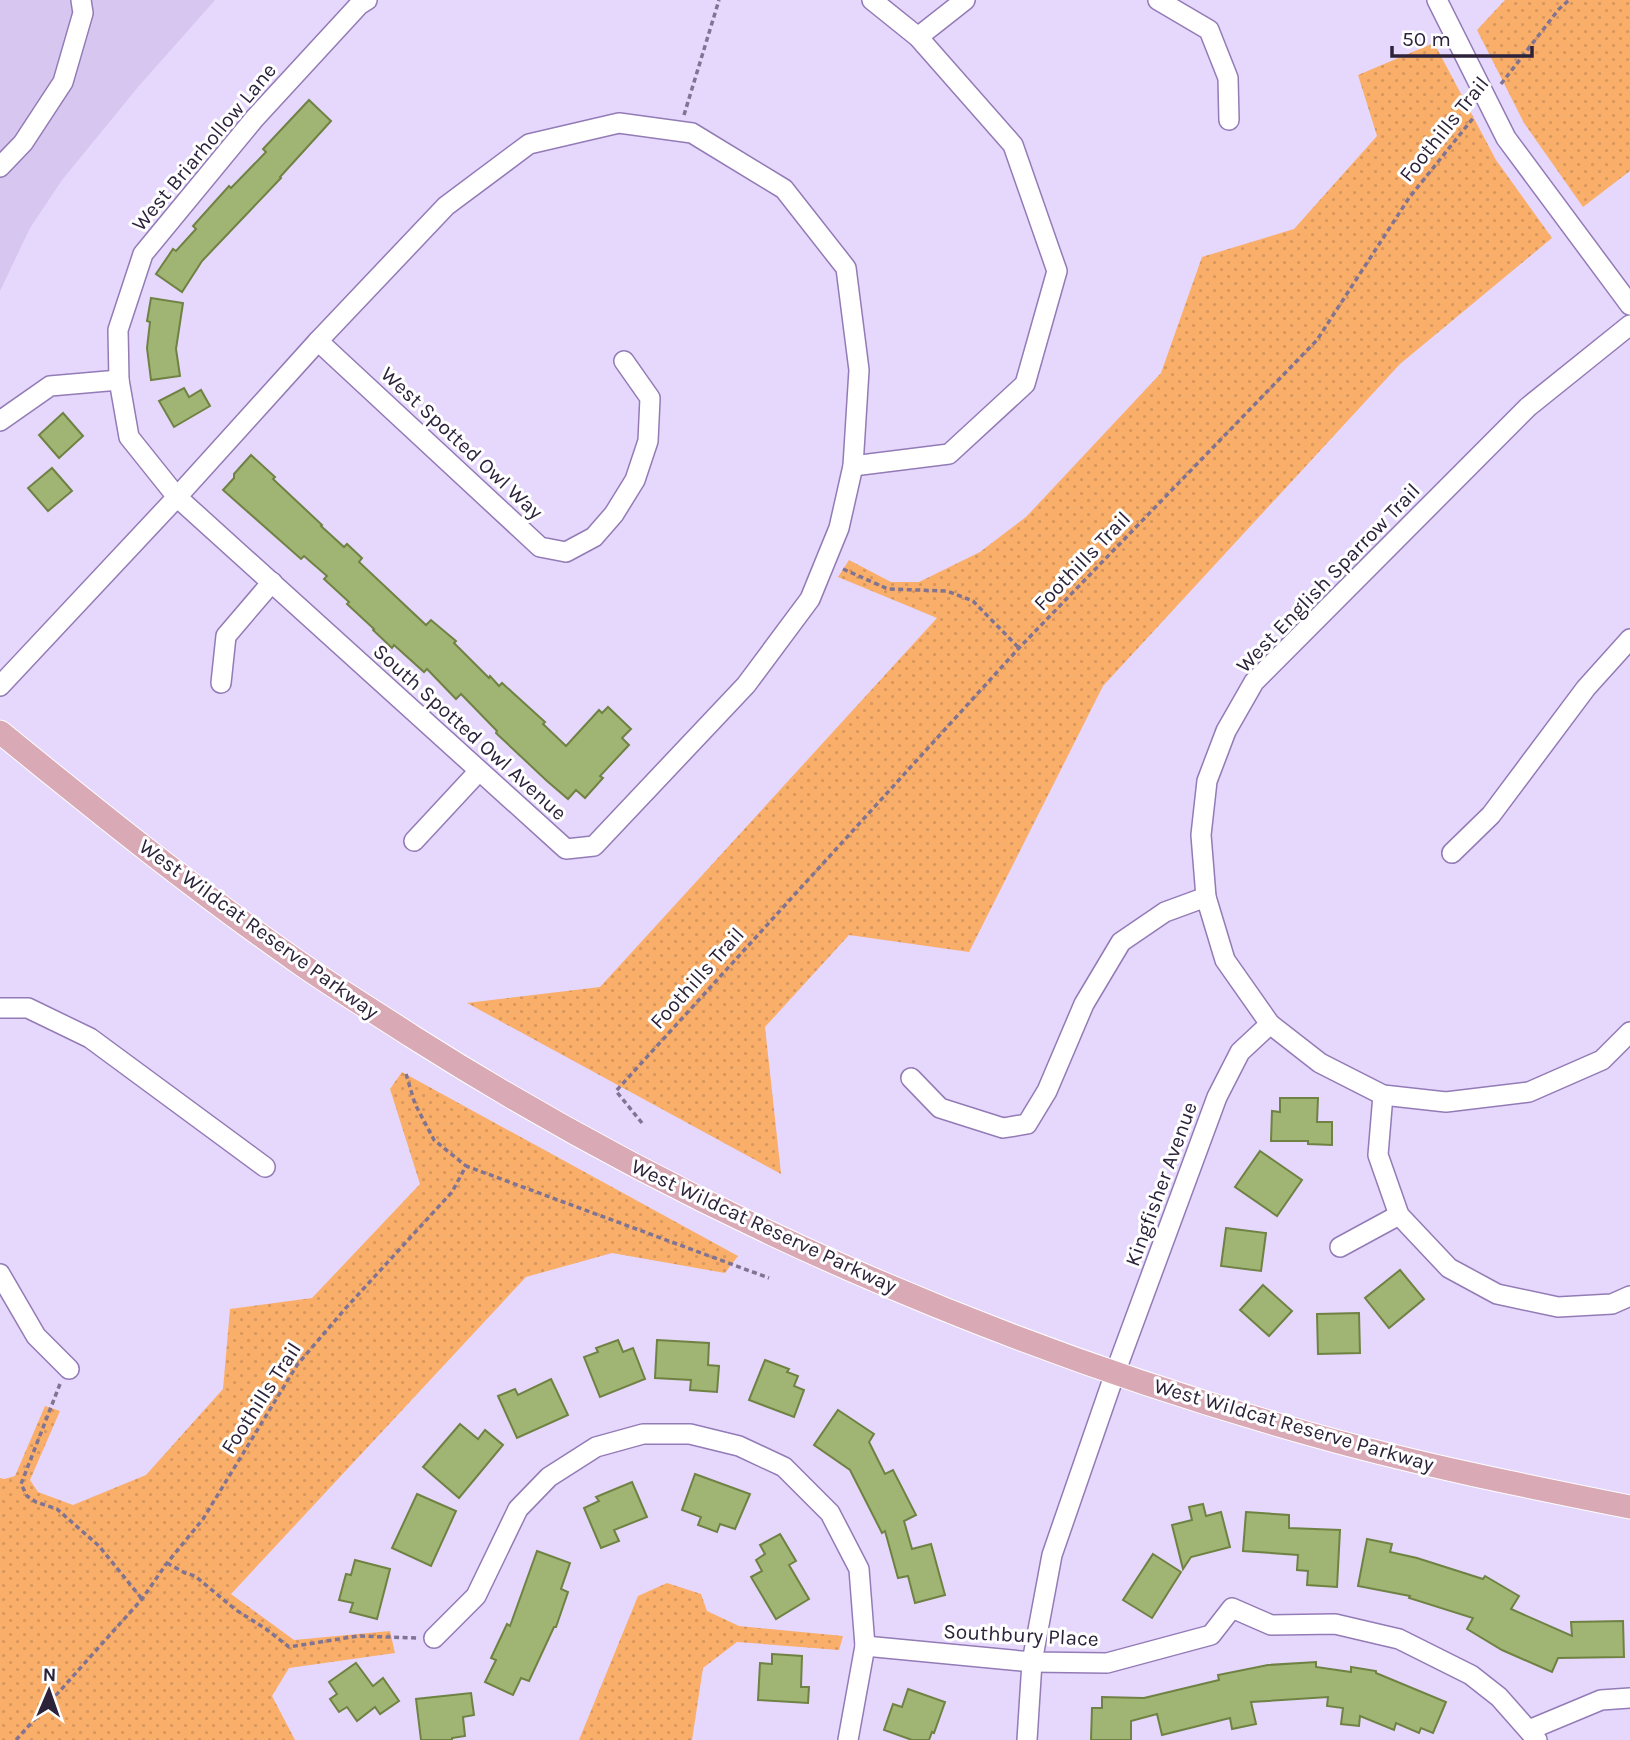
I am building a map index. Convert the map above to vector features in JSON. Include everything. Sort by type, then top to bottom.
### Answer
[{"type":"main road","name":"West Wildcat Reserve Parkway","points":[[0,732],[164,863],[297,962],[537,1112],[668,1183],[828,1259],[931,1304],[1115,1373],[1322,1438],[1475,1475],[1630,1507]]},
{"type":"street","points":[[0,167],[23,143],[63,82],[83,12],[81,0]]},
{"type":"street","name":"West Briarhollow Lane","points":[[177,497],[129,438],[119,380],[118,330],[143,254],[255,118],[359,5],[368,0]]},
{"type":"street","points":[[853,466],[949,454],[1025,384],[1057,271],[1013,145],[918,37],[872,0]]},
{"type":"street","points":[[918,37],[965,0]]},
{"type":"street","points":[[1158,0],[1209,30],[1228,78],[1229,120]]},
{"type":"street","points":[[1437,0],[1506,138],[1630,305]]},
{"type":"street","name":"South Spotted Owl Avenue","points":[[0,686],[446,206],[530,144],[620,123],[692,134],[784,189],[846,268],[859,370],[853,466],[839,527],[810,599],[746,685],[594,846],[566,849],[177,497]]},
{"type":"street","name":"West English Sparrow Trail","points":[[1630,325],[1528,407],[1254,682],[1226,731],[1207,781],[1201,835],[1206,897],[1225,960],[1270,1024],[1320,1063],[1382,1094],[1446,1102],[1529,1091],[1602,1060],[1630,1032]]},
{"type":"street","name":"West Spotted Owl Way","points":[[318,341],[540,547],[566,552],[594,537],[614,514],[635,480],[648,441],[650,398],[624,361]]},
{"type":"street","points":[[0,421],[50,386],[119,380]]},
{"type":"street","points":[[221,683],[226,636],[272,582]]},
{"type":"street","points":[[1452,853],[1491,815],[1586,688],[1630,639]]},
{"type":"street","points":[[414,841],[479,771]]},
{"type":"street","points":[[911,1078],[940,1108],[1003,1128],[1027,1124],[1047,1091],[1084,1004],[1121,942],[1165,912],[1206,897]]},
{"type":"street","points":[[0,1008],[28,1008],[90,1038],[265,1167]]},
{"type":"street","name":"Kingfisher Avenue","points":[[1027,1740],[1032,1662],[1052,1555],[1115,1373],[1217,1097],[1240,1052],[1270,1024]]},
{"type":"street","points":[[1382,1094],[1378,1155],[1399,1215],[1449,1268],[1497,1294],[1559,1307],[1612,1304],[1630,1296]]},
{"type":"street","points":[[1340,1247],[1399,1215]]},
{"type":"street","points":[[0,1274],[36,1336],[69,1369]]},
{"type":"street","points":[[434,1639],[476,1595],[518,1509],[549,1477],[596,1447],[643,1434],[690,1434],[738,1446],[785,1467],[830,1513],[859,1569],[865,1646],[848,1740]]},
{"type":"street","name":"Southbury Place","points":[[865,1646],[1032,1662],[1107,1662],[1212,1635],[1232,1608],[1271,1625],[1335,1624],[1399,1639],[1471,1675],[1499,1697],[1533,1735]]},
{"type":"street","points":[[1533,1735],[1601,1700],[1630,1698]]},
{"type":"path","points":[[679,131],[719,0]]},
{"type":"path","name":"Foothills Trail","points":[[642,1123],[616,1091],[1019,648],[1317,340],[1409,198],[1559,9],[1569,0]]},
{"type":"path","points":[[825,561],[888,589],[947,591],[973,601],[1019,648]]},
{"type":"path","points":[[405,1074],[415,1104],[434,1140],[466,1166],[769,1278]]},
{"type":"path","name":"Foothills Trail","points":[[16,1740],[142,1599],[167,1563],[204,1519],[297,1365],[453,1192],[466,1166]]},
{"type":"path","points":[[69,1369],[61,1382],[21,1484],[27,1496],[57,1509],[99,1546],[142,1599]]},
{"type":"path","points":[[167,1563],[195,1576],[236,1610],[289,1647],[358,1636],[434,1639]]},
{"type":"shaded area","points":[[0,0],[215,0],[138,87],[62,180],[30,228],[0,291]]},
{"type":"shaded area","points":[[1505,0],[1630,0],[1630,171],[1583,207],[1524,123],[1477,30]]},
{"type":"shaded area","points":[[1434,43],[1496,160],[1552,238],[1400,364],[1103,686],[969,952],[849,935],[765,1027],[781,1174],[467,1003],[600,987],[937,618],[838,577],[849,560],[891,582],[919,582],[980,552],[1026,517],[1161,373],[1202,257],[1294,229],[1377,136],[1358,75]]},
{"type":"shaded area","points":[[402,1072],[738,1256],[725,1273],[612,1253],[526,1277],[231,1594],[294,1640],[390,1631],[395,1653],[289,1668],[272,1696],[295,1740],[0,1740],[0,1478],[15,1476],[45,1406],[60,1411],[30,1480],[38,1492],[73,1505],[146,1475],[223,1389],[230,1309],[312,1298],[420,1184],[390,1089]]},
{"type":"shaded area","points":[[667,1583],[701,1594],[707,1611],[739,1626],[843,1636],[839,1650],[737,1642],[703,1668],[692,1740],[579,1740],[638,1596]]},
{"type":"building","points":[[309,100],[331,121],[202,261],[182,292],[156,274],[173,249],[176,251],[196,229],[193,226],[229,186],[231,188],[266,152],[263,149]]},
{"type":"building","points":[[151,298],[183,303],[176,349],[180,376],[151,380],[147,348],[150,322],[147,321]]},
{"type":"building","points":[[184,388],[189,397],[201,390],[210,406],[174,427],[159,401]]},
{"type":"building","points":[[63,413],[83,436],[59,458],[39,435]]},
{"type":"building","points":[[251,455],[321,526],[344,547],[347,544],[362,558],[359,562],[426,625],[431,620],[456,641],[454,643],[489,678],[490,676],[499,686],[502,683],[545,722],[543,724],[566,746],[599,710],[602,713],[608,707],[631,729],[622,738],[629,745],[600,776],[603,778],[585,798],[576,790],[568,799],[496,733],[461,694],[456,699],[427,669],[424,672],[394,645],[392,648],[324,579],[327,576],[304,556],[301,559],[223,490]]},
{"type":"building","points":[[52,468],[72,491],[48,511],[28,488]]},
{"type":"building","points":[[1280,1098],[1318,1098],[1317,1122],[1332,1122],[1332,1145],[1308,1144],[1308,1141],[1271,1141],[1272,1111],[1280,1112]]},
{"type":"building","points":[[1260,1151],[1302,1180],[1277,1216],[1235,1187]]},
{"type":"building","points":[[1226,1228],[1266,1233],[1261,1271],[1221,1266]]},
{"type":"building","points":[[1400,1270],[1424,1299],[1389,1328],[1365,1298]]},
{"type":"building","points":[[1263,1285],[1292,1311],[1269,1336],[1240,1310]]},
{"type":"building","points":[[1359,1313],[1360,1353],[1318,1354],[1317,1314]]},
{"type":"building","points":[[618,1340],[623,1352],[633,1348],[645,1379],[600,1397],[584,1357],[598,1352],[596,1348]]},
{"type":"building","points":[[657,1340],[709,1343],[708,1365],[719,1366],[717,1392],[690,1390],[691,1380],[655,1378]]},
{"type":"building","points":[[765,1360],[789,1369],[787,1372],[798,1376],[794,1386],[804,1390],[794,1417],[749,1400]]},
{"type":"building","points":[[551,1379],[568,1415],[517,1438],[498,1396],[515,1389],[518,1395]]},
{"type":"building","points":[[838,1410],[874,1434],[869,1442],[885,1474],[893,1470],[916,1515],[904,1521],[912,1549],[931,1544],[945,1595],[915,1603],[908,1576],[898,1578],[885,1531],[882,1533],[850,1470],[814,1445]]},
{"type":"building","points":[[460,1424],[478,1439],[485,1430],[503,1445],[459,1498],[423,1467]]},
{"type":"building","points":[[695,1474],[750,1494],[735,1529],[720,1524],[717,1532],[698,1525],[701,1517],[682,1510]]},
{"type":"building","points":[[632,1482],[647,1517],[614,1530],[619,1541],[601,1548],[584,1508],[599,1501],[596,1497]]},
{"type":"building","points":[[417,1494],[456,1511],[431,1566],[392,1548]]},
{"type":"building","points":[[1203,1504],[1206,1516],[1221,1512],[1230,1547],[1191,1557],[1183,1569],[1172,1525],[1192,1520],[1189,1507]]},
{"type":"building","points":[[1246,1512],[1289,1515],[1289,1528],[1340,1530],[1337,1587],[1307,1585],[1308,1571],[1297,1570],[1298,1555],[1243,1551]]},
{"type":"building","points":[[780,1534],[796,1561],[789,1565],[809,1599],[776,1619],[751,1577],[762,1571],[756,1560],[765,1554],[760,1545]]},
{"type":"building","points":[[1367,1539],[1392,1544],[1390,1552],[1483,1579],[1485,1576],[1519,1596],[1511,1609],[1572,1636],[1571,1622],[1623,1621],[1624,1657],[1558,1658],[1552,1672],[1502,1650],[1467,1629],[1473,1618],[1409,1598],[1410,1596],[1358,1586]]},
{"type":"building","points":[[537,1551],[570,1563],[561,1589],[568,1592],[556,1627],[529,1681],[521,1678],[513,1695],[485,1682],[496,1660],[491,1658],[507,1624],[510,1626]]},
{"type":"building","points":[[1153,1554],[1181,1572],[1152,1618],[1123,1600]]},
{"type":"building","points":[[355,1560],[390,1569],[377,1619],[350,1612],[353,1603],[339,1600],[346,1574],[351,1575]]},
{"type":"building","points":[[772,1654],[802,1656],[801,1687],[809,1687],[808,1703],[758,1700],[760,1663],[772,1664]]},
{"type":"building","points":[[1316,1662],[1316,1667],[1351,1672],[1351,1667],[1376,1671],[1446,1702],[1433,1733],[1421,1728],[1419,1733],[1396,1723],[1394,1730],[1360,1716],[1359,1726],[1341,1724],[1343,1708],[1327,1706],[1328,1697],[1251,1702],[1256,1724],[1232,1729],[1230,1718],[1162,1735],[1157,1714],[1131,1721],[1131,1740],[1091,1740],[1092,1708],[1102,1708],[1102,1697],[1144,1698],[1219,1680],[1218,1675],[1268,1665]]},
{"type":"building","points":[[356,1663],[373,1686],[383,1678],[399,1701],[380,1714],[375,1707],[357,1721],[347,1707],[339,1712],[330,1699],[337,1694],[329,1682]]},
{"type":"building","points":[[908,1689],[945,1702],[929,1740],[912,1740],[884,1730],[893,1704],[902,1707]]},
{"type":"building","points":[[471,1693],[474,1715],[463,1717],[465,1736],[452,1740],[421,1740],[416,1699]]}]
